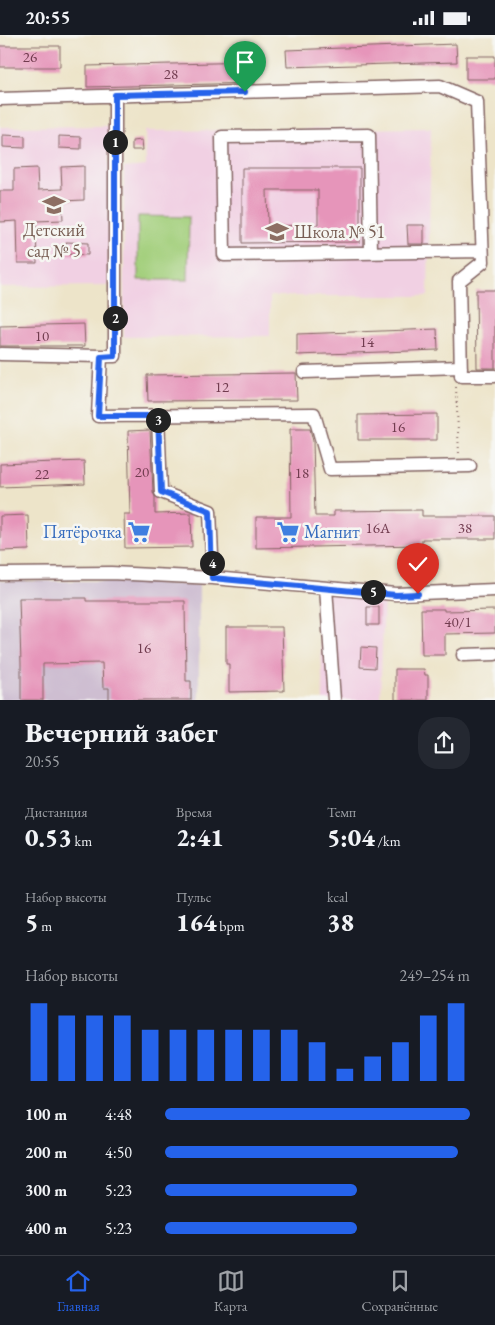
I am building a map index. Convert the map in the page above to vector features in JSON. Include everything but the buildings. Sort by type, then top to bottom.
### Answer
[{"type":"street","points":[[0,99],[440,86],[477,102],[483,262],[458,281],[461,376],[495,376]]},
{"type":"street","points":[[0,354],[115,356],[115,95]]},
{"type":"street","points":[[371,253],[369,135],[222,137],[224,255],[371,253],[482,251]]},
{"type":"street","points":[[101,357],[98,416],[314,414],[330,469],[465,467]]},
{"type":"street","points":[[304,372],[461,367]]},
{"type":"street","points":[[158,416],[161,492],[210,511],[212,578]]},
{"type":"street","points":[[0,574],[111,573],[212,578],[396,595],[495,590]]},
{"type":"street","points":[[326,588],[334,700]]},
{"type":"street","points":[[463,655],[495,654]]},
{"type":"path","points":[[456,387],[465,467]]},
{"type":"shaded area","name":"Детский сад № 5","points":[[109,126],[107,286],[0,287],[0,127]]},
{"type":"shaded area","name":"Школа № 51","points":[[431,128],[428,296],[270,296],[270,336],[124,337],[124,168],[146,166],[145,131]]},
{"type":"shaded area","points":[[0,581],[103,581],[199,585],[199,700],[0,700]]},
{"type":"shaded area","points":[[319,593],[384,599],[380,700],[323,700]]},
{"type":"green space","points":[[138,216],[189,217],[188,280],[138,280]]},
{"type":"place","name":"Детский сад № 5","points":[[54,205]]},
{"type":"place","name":"Школа № 51","points":[[277,232]]},
{"type":"place","name":"Пятёрочка","points":[[139,532]]},
{"type":"place","name":"Магнит","points":[[288,532]]},
{"type":"route","points":[[245,92],[115,95],[115,356],[101,357],[98,416],[158,416],[161,492],[210,511],[212,578],[396,595],[418,594]]}]
